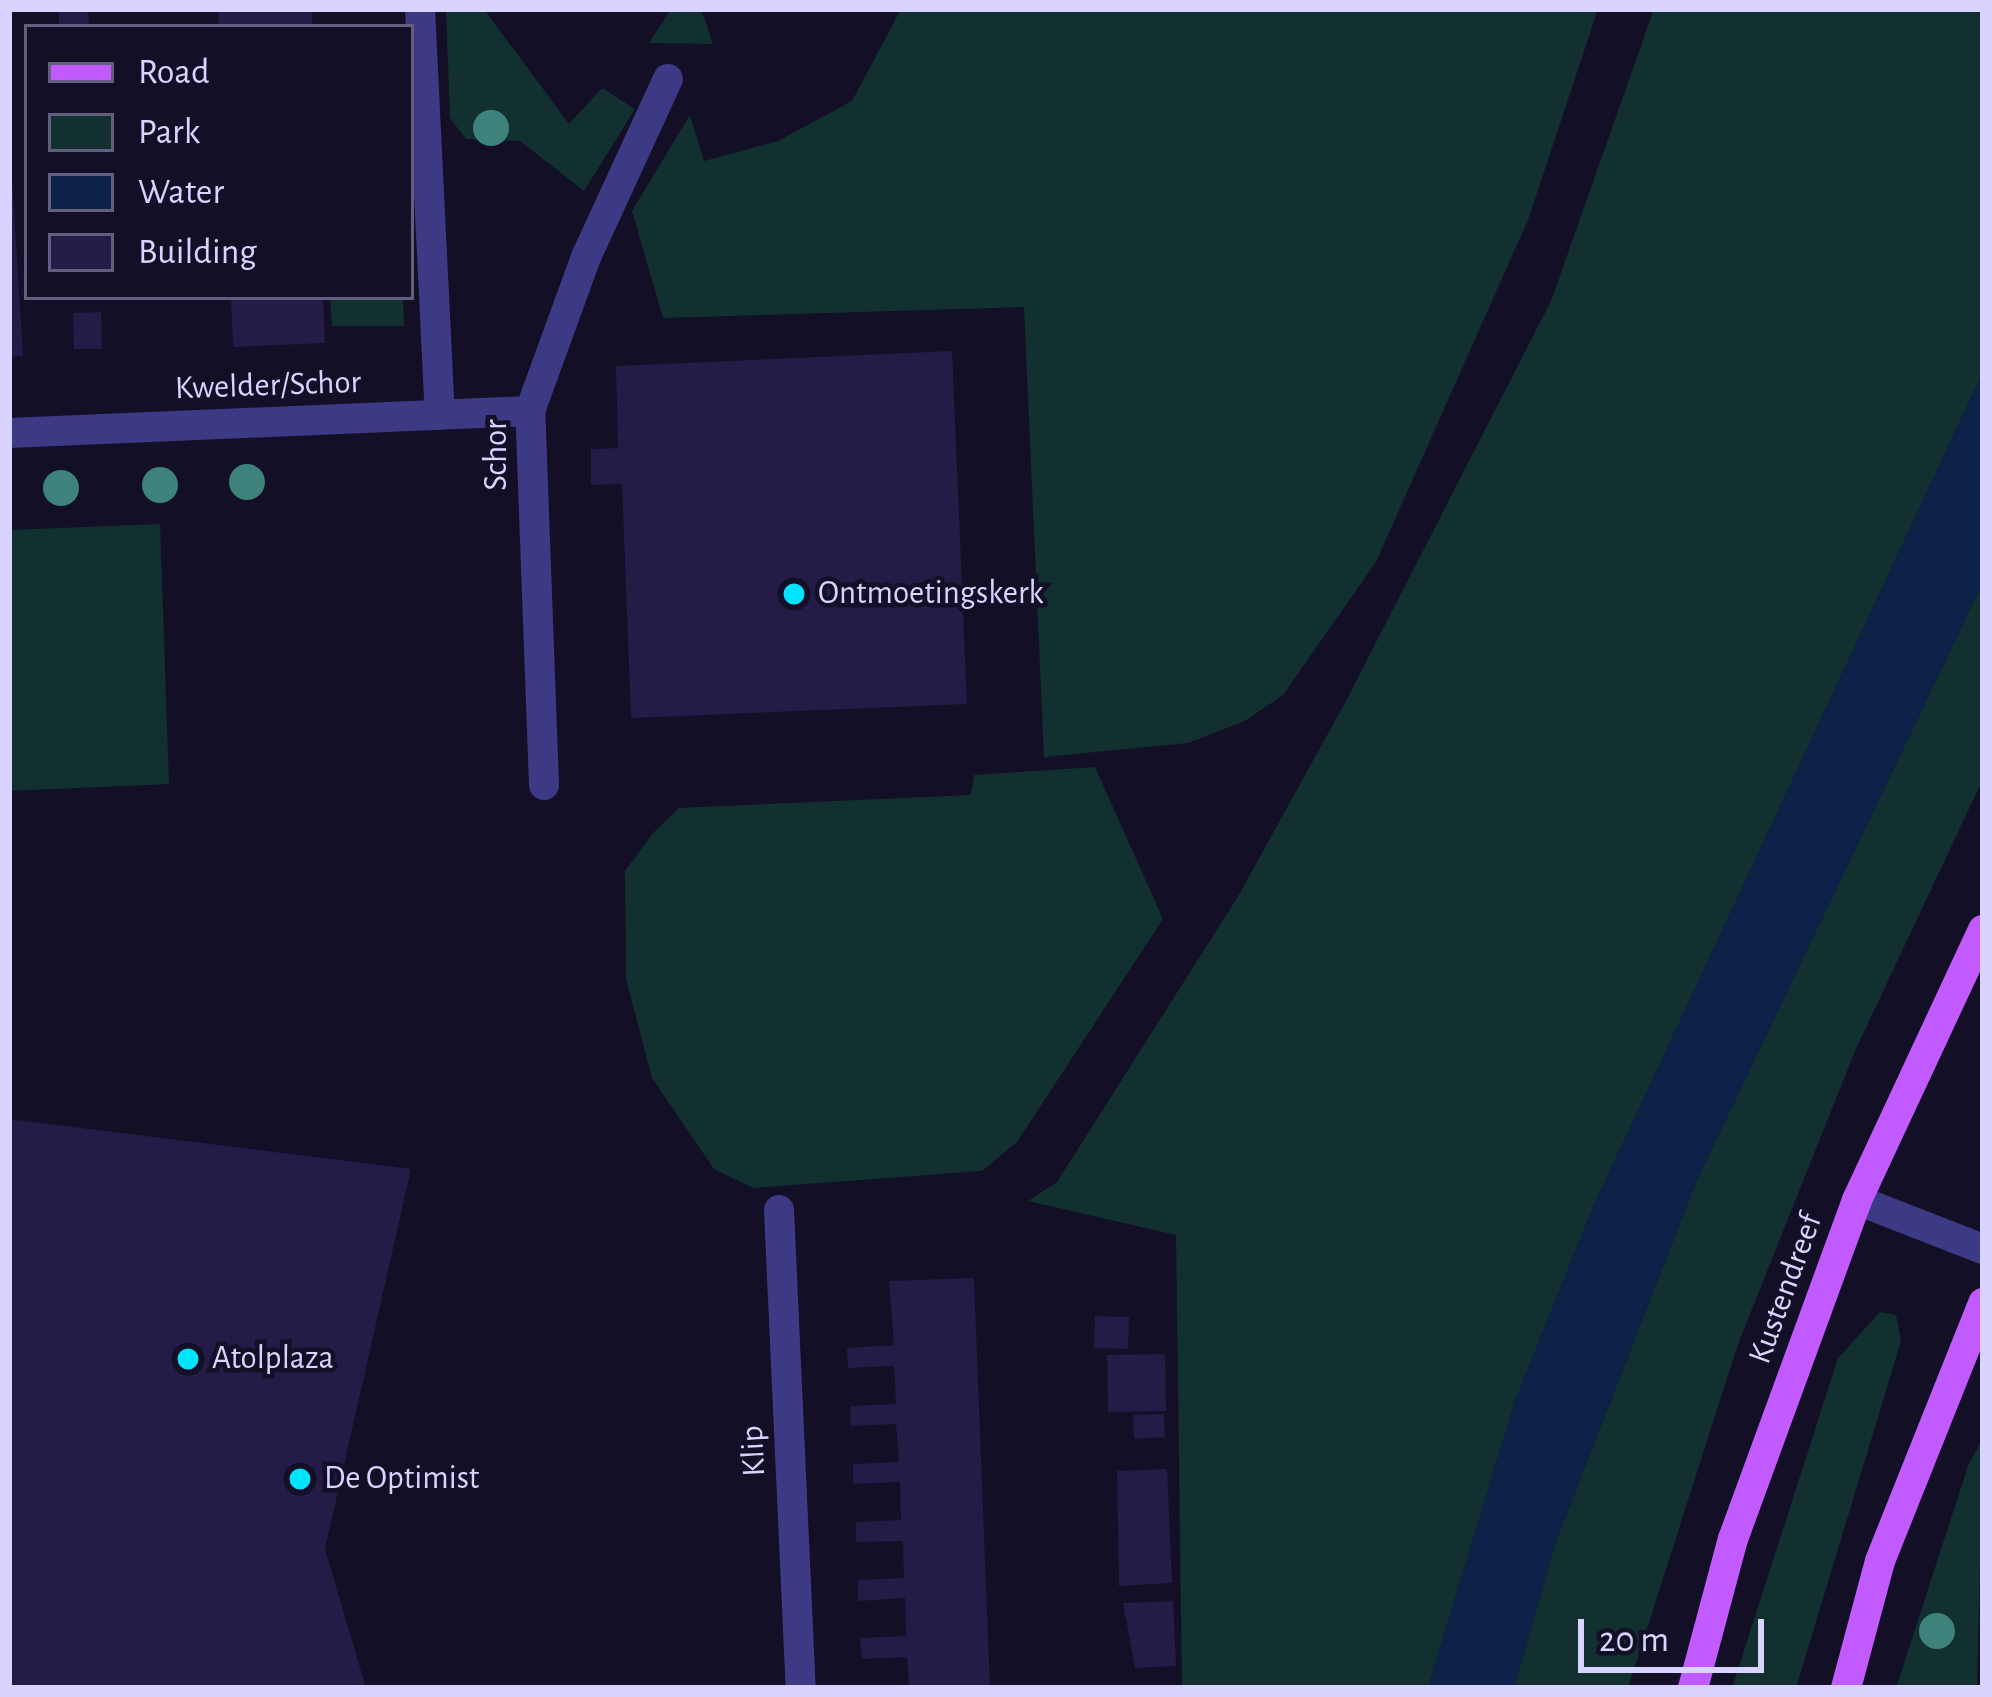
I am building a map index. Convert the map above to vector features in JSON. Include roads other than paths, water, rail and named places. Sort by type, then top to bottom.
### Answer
[{"type":"main road","name":"Kustendreef","points":[[1693,1688],[1733,1539],[1856,1200],[1983,930]]},
{"type":"main road","points":[[1846,1688],[1880,1561],[1983,1303]]},
{"type":"street","points":[[420,9],[440,415]]},
{"type":"street","name":"Schor","points":[[544,785],[530,411],[586,257],[668,79]]},
{"type":"street","name":"Kwelder/Schor","points":[[9,433],[530,411]]},
{"type":"street","points":[[1856,1200],[1983,1250]]},
{"type":"street","name":"Klip","points":[[779,1210],[801,1688]]},
{"type":"water","points":[[1983,372],[1983,582],[1696,1182],[1556,1541],[1514,1688],[1428,1688],[1515,1401],[1594,1205]]},
{"type":"place","name":"Ontmoetingskerk","points":[[794,594]]},
{"type":"place","name":"Atolplaza","points":[[188,1359]]},
{"type":"place","name":"De Optimist","points":[[300,1479]]}]
